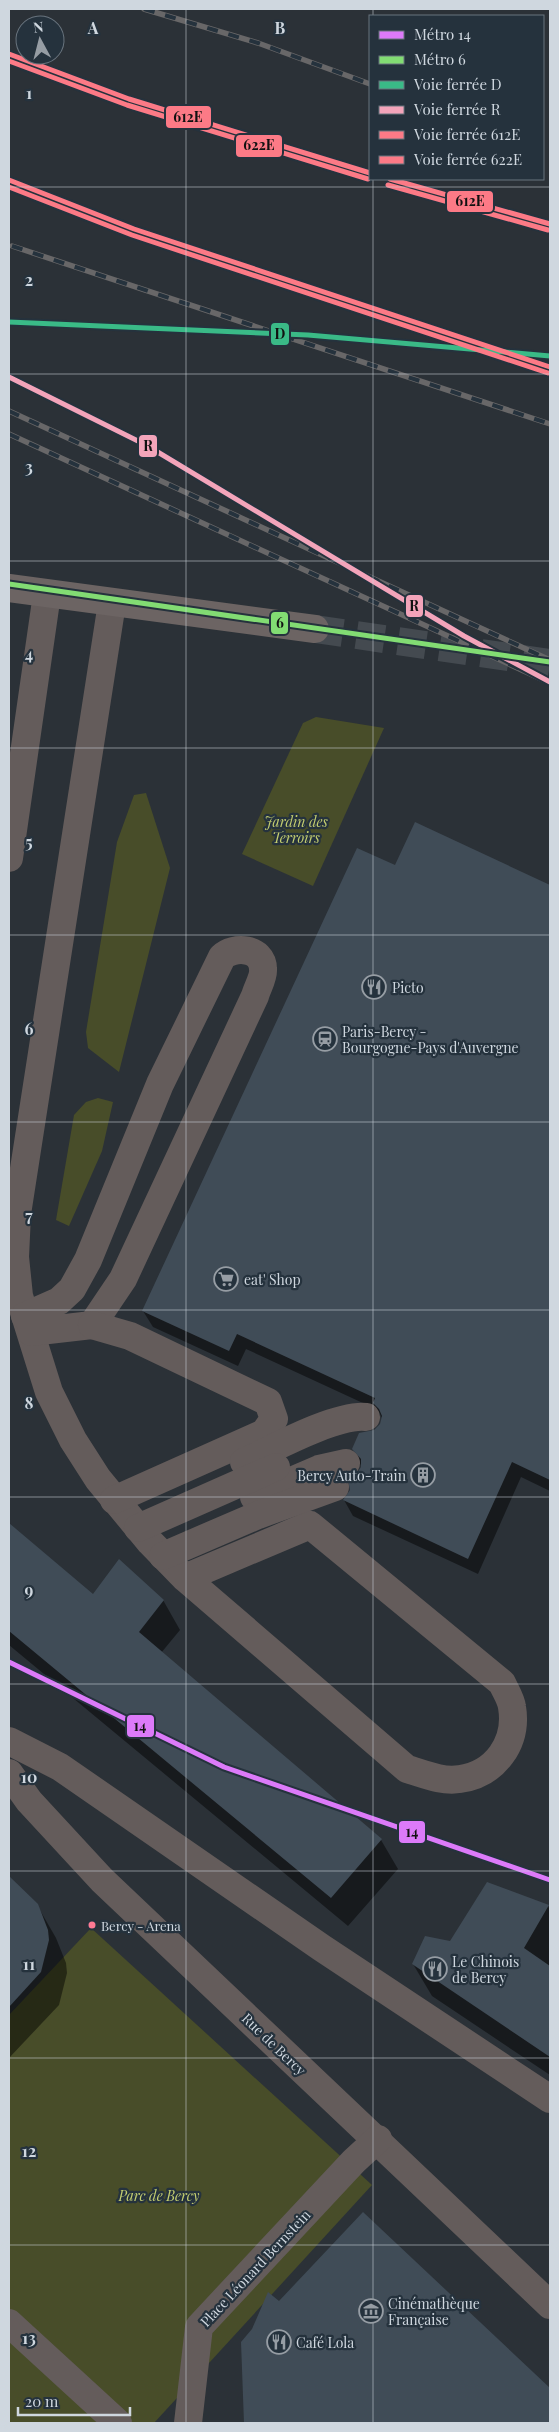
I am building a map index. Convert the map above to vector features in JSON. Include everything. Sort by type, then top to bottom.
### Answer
[{"type":"main road","points":[[9,588],[315,629]]},
{"type":"street","points":[[9,858],[19,728],[47,594]]},
{"type":"street","points":[[112,602],[17,1214],[15,1256],[19,1296],[49,1392],[69,1432],[138,1528],[185,1578],[407,1769],[444,1779],[459,1779],[487,1770],[496,1762],[508,1745],[514,1724],[512,1705],[502,1683],[310,1525],[185,1578]]},
{"type":"street","points":[[28,1324],[72,1289],[88,1260],[160,1084],[222,957],[234,950],[251,952],[261,962],[263,969],[255,996],[123,1278],[92,1325]]},
{"type":"street","points":[[28,1324],[92,1325],[130,1336],[268,1402],[274,1419],[264,1433],[138,1528]]},
{"type":"street","points":[[138,1528],[363,1424]]},
{"type":"street","points":[[138,1528],[258,1515],[341,1475]]},
{"type":"street","points":[[9,1741],[60,1767],[322,1948],[550,2100]]},
{"type":"street","name":"Rue de Bercy","points":[[9,1773],[29,1801],[102,1880],[301,2071],[378,2139],[550,2305]]},
{"type":"street","name":"Place Léonard Bernstein","points":[[188,2423],[199,2327],[354,2161],[378,2139]]},
{"type":"street","points":[[9,2323],[118,2423]]},
{"type":"green space","name":"Jardin des Terroirs","points":[[316,717],[384,728],[313,886],[242,854],[303,723]]},
{"type":"green space","points":[[146,793],[170,868],[119,1072],[88,1048],[86,1032],[117,842],[134,795]]},
{"type":"green space","points":[[98,1098],[113,1102],[102,1151],[69,1226],[56,1220],[74,1115],[86,1102]]},
{"type":"green space","name":"Parc de Bercy","points":[[91,1928],[372,2185],[154,2423],[9,2423],[9,2015]]},
{"type":"building","points":[[415,822],[550,885],[550,1480],[512,1462],[468,1559],[343,1500],[350,1490],[348,1479],[356,1475],[361,1467],[361,1459],[352,1449],[359,1433],[374,1430],[380,1424],[382,1416],[379,1409],[373,1403],[375,1398],[237,1334],[229,1351],[142,1311],[357,848],[395,865]]},
{"type":"building","points":[[9,1523],[93,1594],[119,1559],[164,1600],[139,1632],[382,1839],[331,1898],[9,1631]]},
{"type":"building","points":[[9,1876],[38,1904],[48,1930],[49,1940],[41,1972],[9,2007]]},
{"type":"building","points":[[487,1882],[549,1905],[524,1948],[550,1966],[550,2057],[412,1964],[425,1936],[450,1941]]},
{"type":"building","name":"Cinémathèque Française","points":[[363,2212],[550,2388],[550,2423],[244,2423],[241,2342],[252,2329],[268,2292],[279,2301]]},
{"type":"tunnel","points":[[315,629],[550,663]]},
{"type":"railway","points":[[144,9],[258,43],[369,84]]},
{"type":"railway","points":[[12,246],[550,424]]},
{"type":"railway","points":[[9,411],[550,660]]},
{"type":"railway","points":[[9,434],[550,683]]},
{"type":"metro line","name":"6","points":[[9,584],[550,662]]},
{"type":"metro line","name":"14","points":[[9,1662],[224,1767],[550,1880]]},
{"type":"rail line","name":"612E","points":[[9,54],[129,99],[369,173]]},
{"type":"rail line","name":"622E","points":[[9,61],[127,105],[368,179]]},
{"type":"rail line","name":"612E","points":[[9,180],[134,229],[550,367]]},
{"type":"rail line","name":"612E","points":[[394,180],[550,224]]},
{"type":"rail line","name":"622E","points":[[388,185],[548,230]]},
{"type":"rail line","name":"622E","points":[[9,187],[132,235],[548,373]]},
{"type":"rail line","name":"D","points":[[9,322],[308,335],[550,356]]},
{"type":"rail line","name":"R","points":[[9,377],[146,445],[464,636],[550,682]]},
{"type":"place","name":"Picto","points":[[374,987]]},
{"type":"place","name":"Paris-Bercy - Bourgogne-Pays d'Auvergne","points":[[325,1039]]},
{"type":"place","name":"eat' Shop","points":[[226,1279]]},
{"type":"place","name":"Bercy Auto-Train","points":[[423,1475]]},
{"type":"place","name":"Bercy - Arena","points":[[92,1925]]},
{"type":"place","name":"Le Chinois de Bercy","points":[[435,1969]]},
{"type":"place","name":"Cinémathèque Française","points":[[371,2311]]},
{"type":"place","name":"Café Lola","points":[[279,2342]]}]
